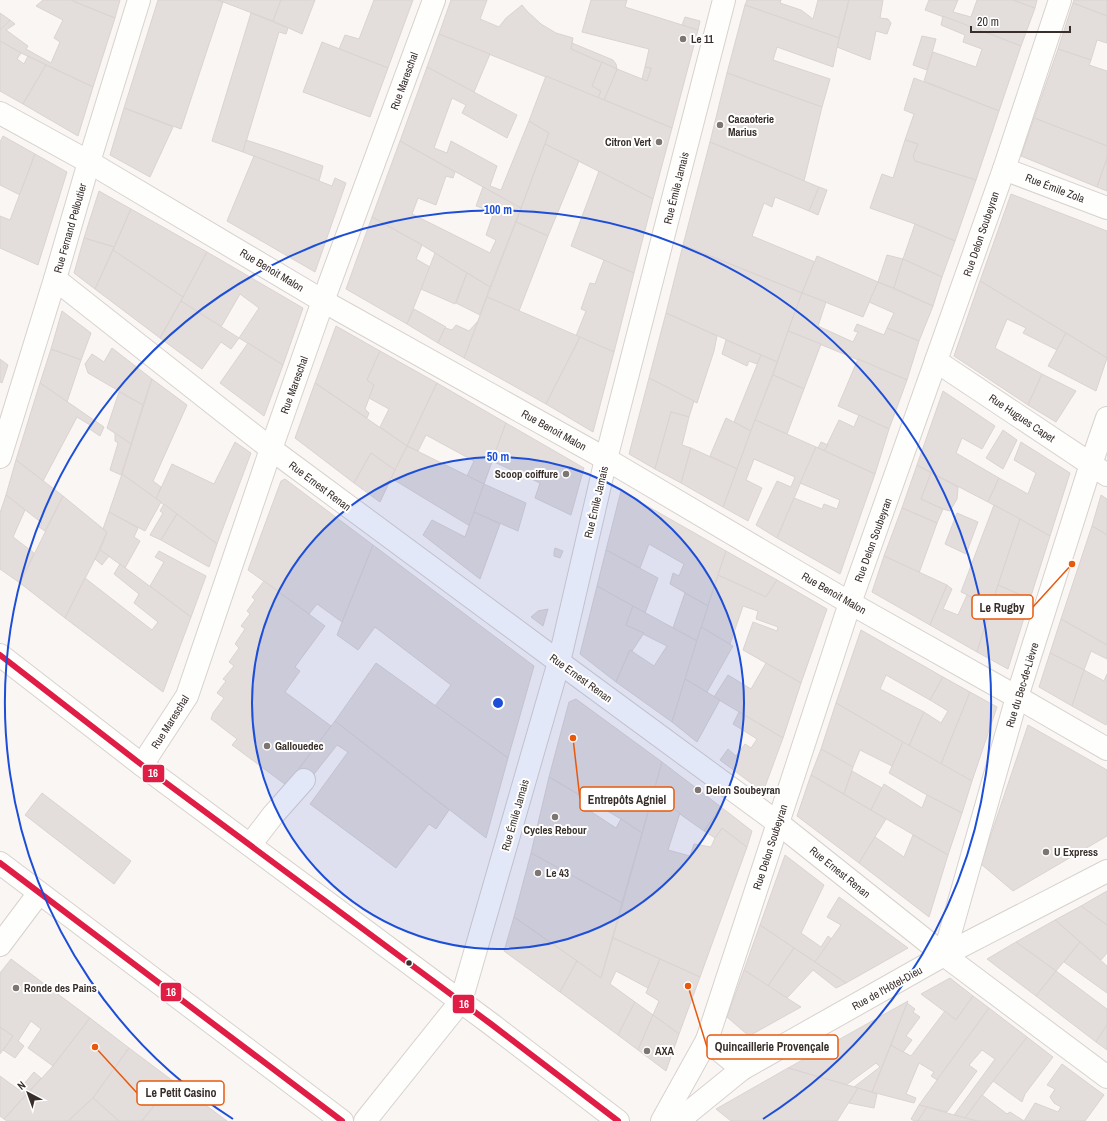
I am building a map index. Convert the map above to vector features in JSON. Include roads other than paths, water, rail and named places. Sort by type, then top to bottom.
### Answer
[{"type":"street","name":"Rue Fernand Pelloutier","points":[[0,457],[139,0]]},
{"type":"street","name":"Rue Mareschal","points":[[142,764],[187,696],[271,449],[434,0]]},
{"type":"street","name":"Rue Émile Jamais","points":[[461,1002],[559,662],[606,459],[724,0]]},
{"type":"street","name":"Rue Delon Soubeyran","points":[[662,1121],[707,1040],[850,603],[1004,169],[1060,0]]},
{"type":"street","name":"Rue Benoit Malon","points":[[0,113],[89,162],[324,301],[606,459],[850,603],[1107,749]]},
{"type":"street","name":"Rue Émile Zola","points":[[1004,169],[1107,208]]},
{"type":"street","name":"Rue Ernest Renan","points":[[55,279],[271,449],[778,822],[944,955],[1107,1077]]},
{"type":"street","name":"Rue Hugues Capet","points":[[936,361],[1099,470]]},
{"type":"street","name":"Rue du Bec-de-Lièvre","points":[[944,955],[1017,697],[1099,470],[1107,418]]},
{"type":"street","points":[[0,655],[142,764],[618,1121]]},
{"type":"street","points":[[250,845],[273,815],[304,780]]},
{"type":"street","points":[[0,863],[342,1121]]},
{"type":"street","name":"Rue de l'Hôtel-Dieu","points":[[678,1121],[742,1069],[944,955],[1107,871]]},
{"type":"street","points":[[0,945],[39,893]]},
{"type":"street","points":[[365,1121],[461,1002]]},
{"type":"street","points":[[707,1040],[742,1069]]},
{"type":"place","name":"Le 11","points":[[683,39]]},
{"type":"place","name":"Cacaoterie Marius","points":[[720,125]]},
{"type":"place","name":"Citron Vert","points":[[659,142]]},
{"type":"place","name":"Scoop coiffure","points":[[566,474]]},
{"type":"place","name":"Le Rugby","points":[[1072,564]]},
{"type":"place","name":"Entrepôts Agniel","points":[[573,738]]},
{"type":"place","name":"Gallouedec","points":[[267,746]]},
{"type":"place","name":"Delon Soubeyran","points":[[698,790]]},
{"type":"place","name":"Cycles Rebour","points":[[555,817]]},
{"type":"place","name":"U Express","points":[[1046,852]]},
{"type":"place","name":"Le 43","points":[[538,873]]},
{"type":"place","name":"Quincaillerie Provençale","points":[[688,986]]},
{"type":"place","name":"Ronde des Pains","points":[[16,988]]},
{"type":"place","name":"Le Petit Casino","points":[[95,1047]]},
{"type":"place","name":"AXA","points":[[647,1051]]}]
